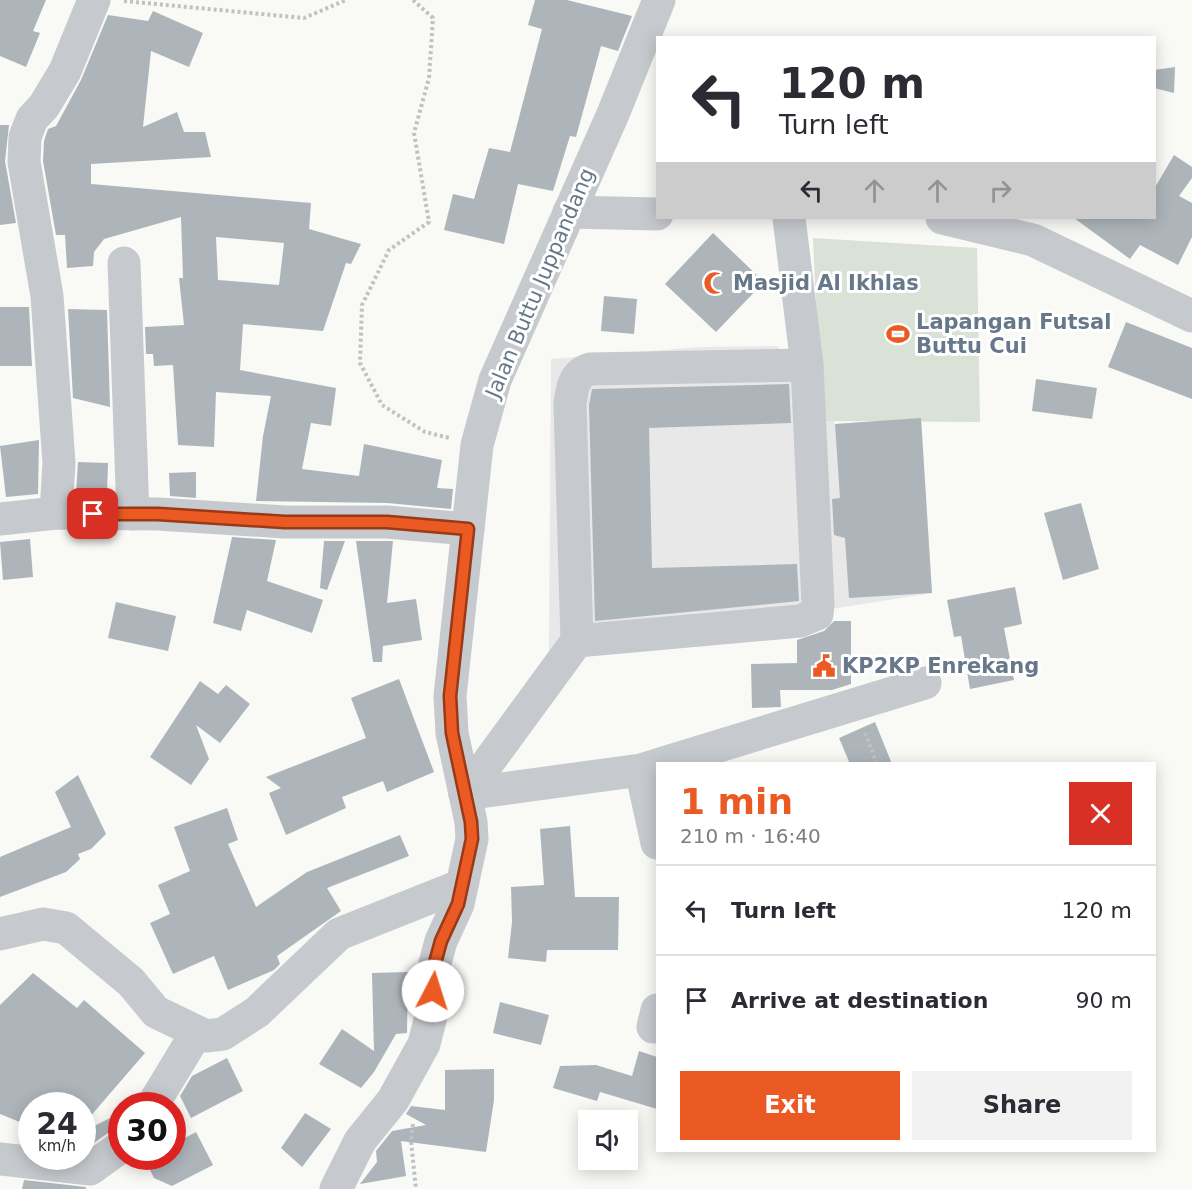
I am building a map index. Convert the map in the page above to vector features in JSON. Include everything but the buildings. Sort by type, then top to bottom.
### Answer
[{"type":"street","name":"Jalan Buttu Juppandang","points":[[336,1189],[360,1141],[393,1100],[424,1044],[432,1012],[435,963],[441,941],[458,904],[472,839],[452,733],[450,696],[477,446],[495,380],[614,114],[659,0]]},
{"type":"street","points":[[56,513],[59,463],[48,305],[24,162],[25,137],[32,119],[44,106],[109,1]]},
{"type":"street","points":[[569,212],[656,214]]},
{"type":"street","points":[[576,641],[800,621],[817,614],[807,365],[789,219]]},
{"type":"street","points":[[946,219],[1034,240],[1192,316]]},
{"type":"street","points":[[124,263],[133,514]]},
{"type":"street","points":[[465,794],[576,641],[570,404],[572,387],[577,378],[583,371],[590,369],[807,365]]},
{"type":"street","points":[[0,519],[56,513],[133,514],[285,522],[387,522],[468,529]]},
{"type":"street","points":[[666,762],[925,683]]},
{"type":"street","points":[[465,794],[653,766],[656,824]]},
{"type":"street","points":[[0,934],[43,924],[66,928],[131,982],[156,1012],[206,1036],[223,1034],[244,1022],[339,934],[462,885]]},
{"type":"street","points":[[161,1092],[197,1032]]},
{"type":"street","points":[[0,1159],[94,1179],[108,1162]]},
{"type":"path","points":[[109,1],[304,18],[346,0]]},
{"type":"path","points":[[412,0],[433,18],[429,78],[414,133],[429,222],[389,250],[366,296],[362,305],[360,363],[382,405],[424,432],[477,446]]},
{"type":"path","points":[[415,1114],[411,1141],[416,1189]]},
{"type":"shaded area","name":"Lapangan Futsal Buttu Cui","points":[[813,238],[977,248],[980,422],[821,421]]},
{"type":"shaded area","points":[[777,346],[835,424],[921,418],[932,593],[549,654],[551,359],[700,347]]},
{"type":"place","name":"Masjid Al Ikhlas","points":[[715,283]]},
{"type":"place","name":"Lapangan Futsal Buttu Cui","points":[[898,334]]},
{"type":"place","name":"KP2KP Enrekang","points":[[824,666]]},
{"type":"route","points":[[93,514],[158,514],[285,522],[387,522],[468,529],[450,696],[452,733],[471,822],[472,839],[458,904],[441,941],[435,963],[433,991]]}]
